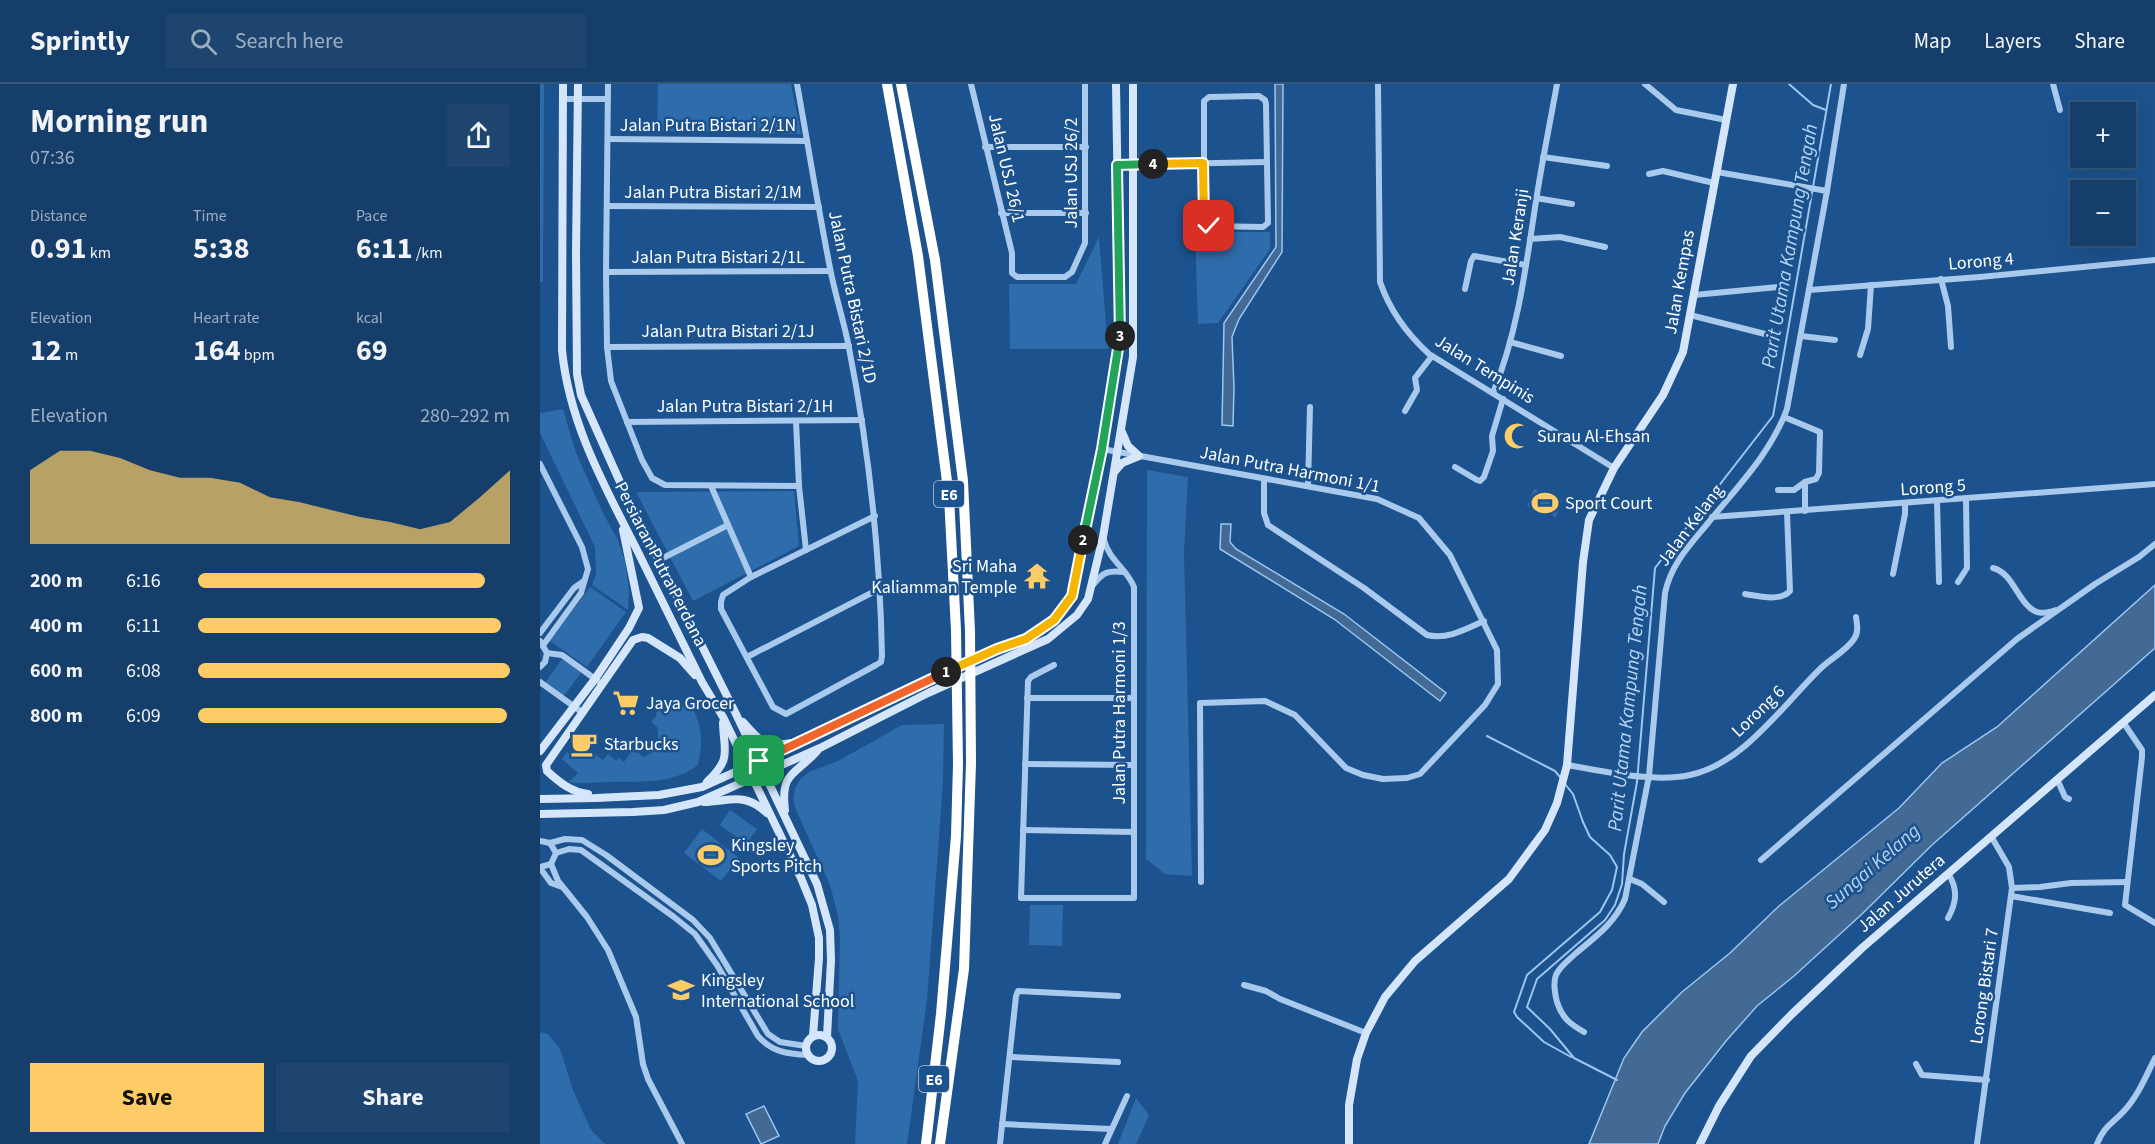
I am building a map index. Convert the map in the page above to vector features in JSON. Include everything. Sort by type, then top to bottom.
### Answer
[{"type":"highway","name":"E6","points":[[887,84],[918,256],[949,498],[956,630],[958,764],[951,909],[926,1144]]},
{"type":"highway","name":"E6","points":[[901,84],[935,260],[963,481],[970,643],[971,763],[964,969],[940,1144]]},
{"type":"main road","name":"Persiaran Putra Perdana","points":[[563,84],[562,350],[570,403],[592,464],[702,682],[723,717],[801,878],[815,915],[820,948],[813,1036]]},
{"type":"main road","name":"Persiaran Putra Perdana","points":[[578,84],[576,252],[581,395],[593,425],[759,761],[817,884],[830,930],[831,960],[827,1037]]},
{"type":"main road","points":[[540,799],[659,795],[702,787],[806,740],[923,682],[997,649],[1026,639],[1054,620],[1072,596],[1102,449],[1120,337],[1116,84]]},
{"type":"main road","points":[[540,814],[664,810],[698,802],[820,748],[928,693],[1048,639],[1077,615],[1088,599],[1102,537],[1133,357],[1133,84]]},
{"type":"main road","name":"Jalan Kempas","points":[[1349,1144],[1349,1105],[1357,1059],[1366,1033],[1385,997],[1401,975],[1509,879],[1545,830],[1564,780],[1582,562],[1589,520],[1614,468],[1663,395],[1683,352],[1733,84]]},
{"type":"main road","points":[[1114,471],[1122,463],[1139,456],[1124,440],[1121,428]]},
{"type":"main road","points":[[540,751],[595,679],[639,608],[621,520]]},
{"type":"main road","points":[[628,796],[579,793],[570,789],[547,771],[548,761],[633,640],[648,638],[680,658],[702,682]]},
{"type":"main road","name":"Jalan Jurutera","points":[[1700,1144],[1719,1106],[1751,1056],[1768,1038],[1862,948],[2155,694]]},
{"type":"main road","points":[[735,712],[757,738],[766,744],[774,746],[806,740]]},
{"type":"main road","points":[[702,787],[717,772],[726,754],[723,717]]},
{"type":"main road","points":[[785,817],[783,794],[788,777],[808,762],[820,748]]},
{"type":"main road","points":[[698,802],[741,798],[759,806],[772,819]]},
{"type":"main road","points":[[813,1036],[827,1037],[833,1049],[830,1057],[819,1062],[813,1060],[807,1051],[813,1036]]},
{"type":"street","points":[[608,84],[607,347],[611,381],[652,478],[665,485],[799,486]]},
{"type":"street","name":"Jalan Putra Bistari 2/1D","points":[[747,657],[773,707],[786,714],[881,662],[882,656],[881,588],[875,516],[862,420],[849,346],[831,271],[797,84]]},
{"type":"street","name":"Jalan USJ 26/1","points":[[971,84],[1012,260],[1012,273],[1017,277],[1065,277],[1072,272],[1077,261]]},
{"type":"street","name":"Jalan USJ 26/2","points":[[1077,261],[1085,243],[1085,84]]},
{"type":"street","name":"Jalan Tempinis","points":[[1378,84],[1380,282],[1389,306],[1412,338],[1432,356],[1614,468]]},
{"type":"street","name":"Jalan Keranji","points":[[1493,393],[1520,304],[1536,198],[1557,84]]},
{"type":"street","points":[[1645,84],[1676,110],[1726,120]]},
{"type":"street","name":"Jalan Kelang","points":[[1584,1032],[1569,1024],[1561,1014],[1555,996],[1555,976],[1562,966],[1609,924],[1620,911],[1630,879],[1646,776],[1668,577],[1676,563],[1757,463],[1780,428],[1784,417],[1792,386],[1844,84]]},
{"type":"street","points":[[2054,84],[2060,110]]},
{"type":"street","points":[[1259,96],[1265,100],[1268,223],[1263,227],[1206,225],[1204,222],[1203,163],[1202,105],[1206,98],[1259,96]]},
{"type":"street","points":[[563,99],[608,99]]},
{"type":"street","name":"Jalan Putra Bistari 2/1N","points":[[608,140],[807,141]]},
{"type":"street","points":[[986,147],[1086,147]]},
{"type":"street","points":[[1544,157],[1607,166]]},
{"type":"street","points":[[1117,165],[1267,162]]},
{"type":"street","points":[[1649,174],[1663,171],[1714,183]]},
{"type":"street","points":[[1717,172],[1827,191]]},
{"type":"street","points":[[1536,198],[1572,204]]},
{"type":"street","name":"Jalan Putra Bistari 2/1M","points":[[607,206],[819,207]]},
{"type":"street","points":[[1001,213],[1086,213]]},
{"type":"street","points":[[1530,240],[1560,237],[1605,247]]},
{"type":"street","points":[[1465,289],[1474,256],[1526,265]]},
{"type":"street","name":"Lorong 4","points":[[1809,290],[2155,260]]},
{"type":"street","name":"Jalan Putra Bistari 2/1L","points":[[606,272],[831,271]]},
{"type":"street","points":[[1941,279],[1948,306],[1951,347]]},
{"type":"street","points":[[1860,355],[1868,329],[1871,285]]},
{"type":"street","points":[[1694,295],[1778,287]]},
{"type":"street","points":[[1690,315],[1769,335]]},
{"type":"street","points":[[1801,336],[1835,340]]},
{"type":"street","points":[[1510,342],[1561,356]]},
{"type":"street","name":"Jalan Putra Bistari 2/1J","points":[[607,347],[849,346]]},
{"type":"street","points":[[1405,411],[1417,390],[1415,378],[1432,356]]},
{"type":"street","points":[[1455,467],[1477,480],[1480,481],[1484,477],[1493,451],[1492,436],[1503,399]]},
{"type":"street","points":[[1308,486],[1310,407]]},
{"type":"street","points":[[1778,490],[1794,490],[1818,477],[1821,432],[1784,417]]},
{"type":"street","points":[[796,420],[799,486],[806,550]]},
{"type":"street","name":"Jalan Putra Bistari 2/1H","points":[[627,422],[862,420]]},
{"type":"street","name":"Jalan Putra Harmoni 1/1","points":[[1102,449],[1377,499],[1419,518],[1450,555],[1497,650],[1498,684],[1485,705],[1420,774],[1407,778],[1383,779],[1363,775],[1346,768],[1296,715],[1265,701],[1200,703],[1201,882]]},
{"type":"street","points":[[540,464],[585,554],[588,569],[581,593],[542,643],[547,653],[545,662],[540,667]]},
{"type":"street","points":[[1264,479],[1264,513],[1268,525],[1364,588],[1427,635],[1438,638],[1484,621]]},
{"type":"street","points":[[1805,482],[1805,511]]},
{"type":"street","name":"Lorong 5","points":[[1712,517],[2155,484]]},
{"type":"street","points":[[711,486],[751,577]]},
{"type":"street","points":[[1958,582],[1967,568],[1966,499]]},
{"type":"street","points":[[1937,501],[1939,582]]},
{"type":"street","points":[[1893,574],[1905,504]]},
{"type":"street","points":[[1745,594],[1780,597],[1790,591],[1787,512]]},
{"type":"street","points":[[875,516],[751,577],[723,595],[721,609],[747,657],[881,588]]},
{"type":"street","points":[[659,560],[728,525]]},
{"type":"street","name":"Jalan Putra Harmoni 1/3","points":[[1023,830],[1021,898],[1134,898],[1134,587],[1130,578],[1110,556],[1102,537]]},
{"type":"street","points":[[1761,860],[2017,639],[2139,558],[2155,544]]},
{"type":"street","points":[[1993,568],[2003,572],[2035,612],[2059,610]]},
{"type":"street","points":[[1090,590],[1106,571],[1125,572]]},
{"type":"street","points":[[540,633],[574,588],[584,581]]},
{"type":"street","name":"Lorong 6","points":[[1567,765],[1630,775],[1675,777],[1702,772],[1720,763],[1741,749],[1791,702],[1818,671],[1856,638],[1858,629],[1856,617]]},
{"type":"street","points":[[547,653],[562,655],[603,685]]},
{"type":"street","points":[[1054,665],[1031,677],[1028,681],[1023,830],[1134,832]]},
{"type":"street","points":[[540,682],[583,713]]},
{"type":"street","points":[[1028,698],[1134,698]]},
{"type":"street","points":[[2123,722],[2142,750],[2125,905],[2155,923]]},
{"type":"street","points":[[1025,764],[1134,765]]},
{"type":"street","points":[[2058,778],[2064,797],[2069,799]]},
{"type":"street","name":"Lorong Bistari 7","points":[[1977,1144],[2012,888],[2009,867],[1991,836]]},
{"type":"street","points":[[540,842],[550,843],[565,839],[582,840],[606,855],[693,920],[710,938],[768,1034],[780,1042],[807,1051]]},
{"type":"street","points":[[550,843],[556,853]]},
{"type":"street","points":[[556,853],[569,849],[582,850],[674,917],[695,934],[708,951],[765,1044],[782,1053],[807,1051]]},
{"type":"street","points":[[556,853],[552,864],[555,876],[587,917],[608,950],[636,1017],[643,1064],[648,1079],[682,1144]]},
{"type":"street","points":[[552,864],[540,868],[551,883],[562,887]]},
{"type":"street","points":[[1948,873],[1955,884],[1956,900],[1948,918]]},
{"type":"street","points":[[1630,879],[1642,884],[1664,902]]},
{"type":"street","points":[[2012,888],[2071,883],[2127,882]]},
{"type":"street","points":[[2011,896],[2110,913]]},
{"type":"street","points":[[1244,985],[1266,991],[1316,1014],[1366,1033]]},
{"type":"street","points":[[1000,1144],[1018,991],[1118,996]]},
{"type":"street","points":[[1010,1057],[1118,1062]]},
{"type":"street","points":[[2097,1144],[2103,1129],[2124,1111],[2143,1085],[2155,1058]]},
{"type":"street","points":[[1916,1064],[1922,1075],[1987,1080]]},
{"type":"street","points":[[1105,1144],[1126,1096]]},
{"type":"street","points":[[1002,1124],[1111,1130]]},
{"type":"shaded area","points":[[540,84],[544,84],[543,282],[540,282]]},
{"type":"shaded area","points":[[658,84],[791,84],[801,134],[657,131]]},
{"type":"shaded area","points":[[1195,232],[1270,232],[1270,249],[1218,323],[1198,324]]},
{"type":"shaded area","points":[[1099,237],[1108,349],[1010,349],[1009,284],[1076,284]]},
{"type":"shaded area","points":[[563,409],[576,453],[617,538],[625,561],[629,591],[628,610],[592,585],[596,574],[595,547],[540,433],[540,413]]},
{"type":"shaded area","points":[[1147,470],[1188,477],[1184,552],[1192,876],[1165,874],[1146,859]]},
{"type":"shaded area","name":"Sport Court","points":[[1534,489],[1562,500],[1556,517],[1527,506]]},
{"type":"shaded area","points":[[794,491],[799,546],[693,601],[636,492]]},
{"type":"shaded area","points":[[590,587],[626,612],[587,667],[550,641]]},
{"type":"shaded area","points":[[562,659],[581,673],[563,697],[544,684]]},
{"type":"shaded area","points":[[683,706],[692,707],[700,729],[701,749],[698,765],[677,776],[655,781],[569,782],[578,773],[562,759],[567,752],[576,759],[581,752],[591,759],[594,754],[603,760],[608,754],[616,761],[619,758],[624,762],[633,749],[644,757],[657,746],[658,728],[651,722],[656,716],[657,708],[663,711]]},
{"type":"shaded area","points":[[944,724],[943,782],[927,1000],[907,1144],[855,1144],[858,1081],[838,1029],[840,939],[838,916],[830,885],[796,810],[793,799],[795,788],[801,778],[811,771],[838,761],[902,725]]},
{"type":"shaded area","points":[[730,810],[757,829],[746,844],[720,825]]},
{"type":"shaded area","name":"Kingsley Sports Pitch","points":[[702,829],[739,858],[721,881],[684,853]]},
{"type":"shaded area","points":[[1030,905],[1063,905],[1062,946],[1029,945]]},
{"type":"shaded area","points":[[540,1032],[548,1034],[560,1049],[573,1090],[591,1130],[605,1144],[540,1144]]},
{"type":"shaded area","points":[[1136,1098],[1149,1115],[1136,1144],[1118,1144]]},
{"type":"water","points":[[1275,84],[1283,84],[1282,252],[1239,319],[1232,337],[1233,426],[1222,425],[1224,323],[1276,247]]},
{"type":"water","points":[[1221,524],[1231,524],[1230,542],[1236,549],[1344,614],[1446,693],[1440,701],[1334,619],[1220,549]]},
{"type":"water","name":"Sungai Kelang","points":[[2155,585],[2155,648],[1932,845],[1862,914],[1794,976],[1757,1006],[1685,1093],[1665,1126],[1658,1144],[1589,1144],[1624,1058],[1642,1032],[1682,992],[1730,953],[1779,906],[1899,808],[1942,763],[1997,727]]},
{"type":"water","points":[[764,1106],[779,1136],[761,1144],[746,1114]]},
{"type":"waterway","points":[[1789,84],[1813,105],[1826,110]]},
{"type":"waterway","name":"Parit Utama Kampung Tengah","points":[[1617,1080],[1574,1058],[1550,1029],[1527,1007],[1537,979],[1605,920],[1615,905],[1622,884],[1624,854],[1637,782],[1655,568],[1773,416],[1831,84]]},
{"type":"waterway","points":[[1487,736],[1555,771],[1560,777]]},
{"type":"waterway","points":[[1565,784],[1573,794],[1590,837],[1610,855],[1617,867],[1612,890],[1600,912],[1527,975],[1514,1012],[1544,1042],[1571,1057]]},
{"type":"place","name":"Surau Al-Ehsan","points":[[1517,436]]},
{"type":"place","name":"Sport Court","points":[[1545,503]]},
{"type":"place","name":"Sri Maha Kaliamman Temple","points":[[1037,576]]},
{"type":"place","name":"Jaya Grocer","points":[[626,703]]},
{"type":"place","name":"Starbucks","points":[[584,744]]},
{"type":"place","name":"Kingsley Sports Pitch","points":[[711,855]]},
{"type":"place","name":"Kingsley International School","points":[[681,990]]},
{"type":"route","points":[[759,761],[923,682],[997,649],[1026,639],[1054,620],[1072,596],[1102,449],[1120,337],[1117,165],[1203,163],[1204,222],[1209,226]]}]
